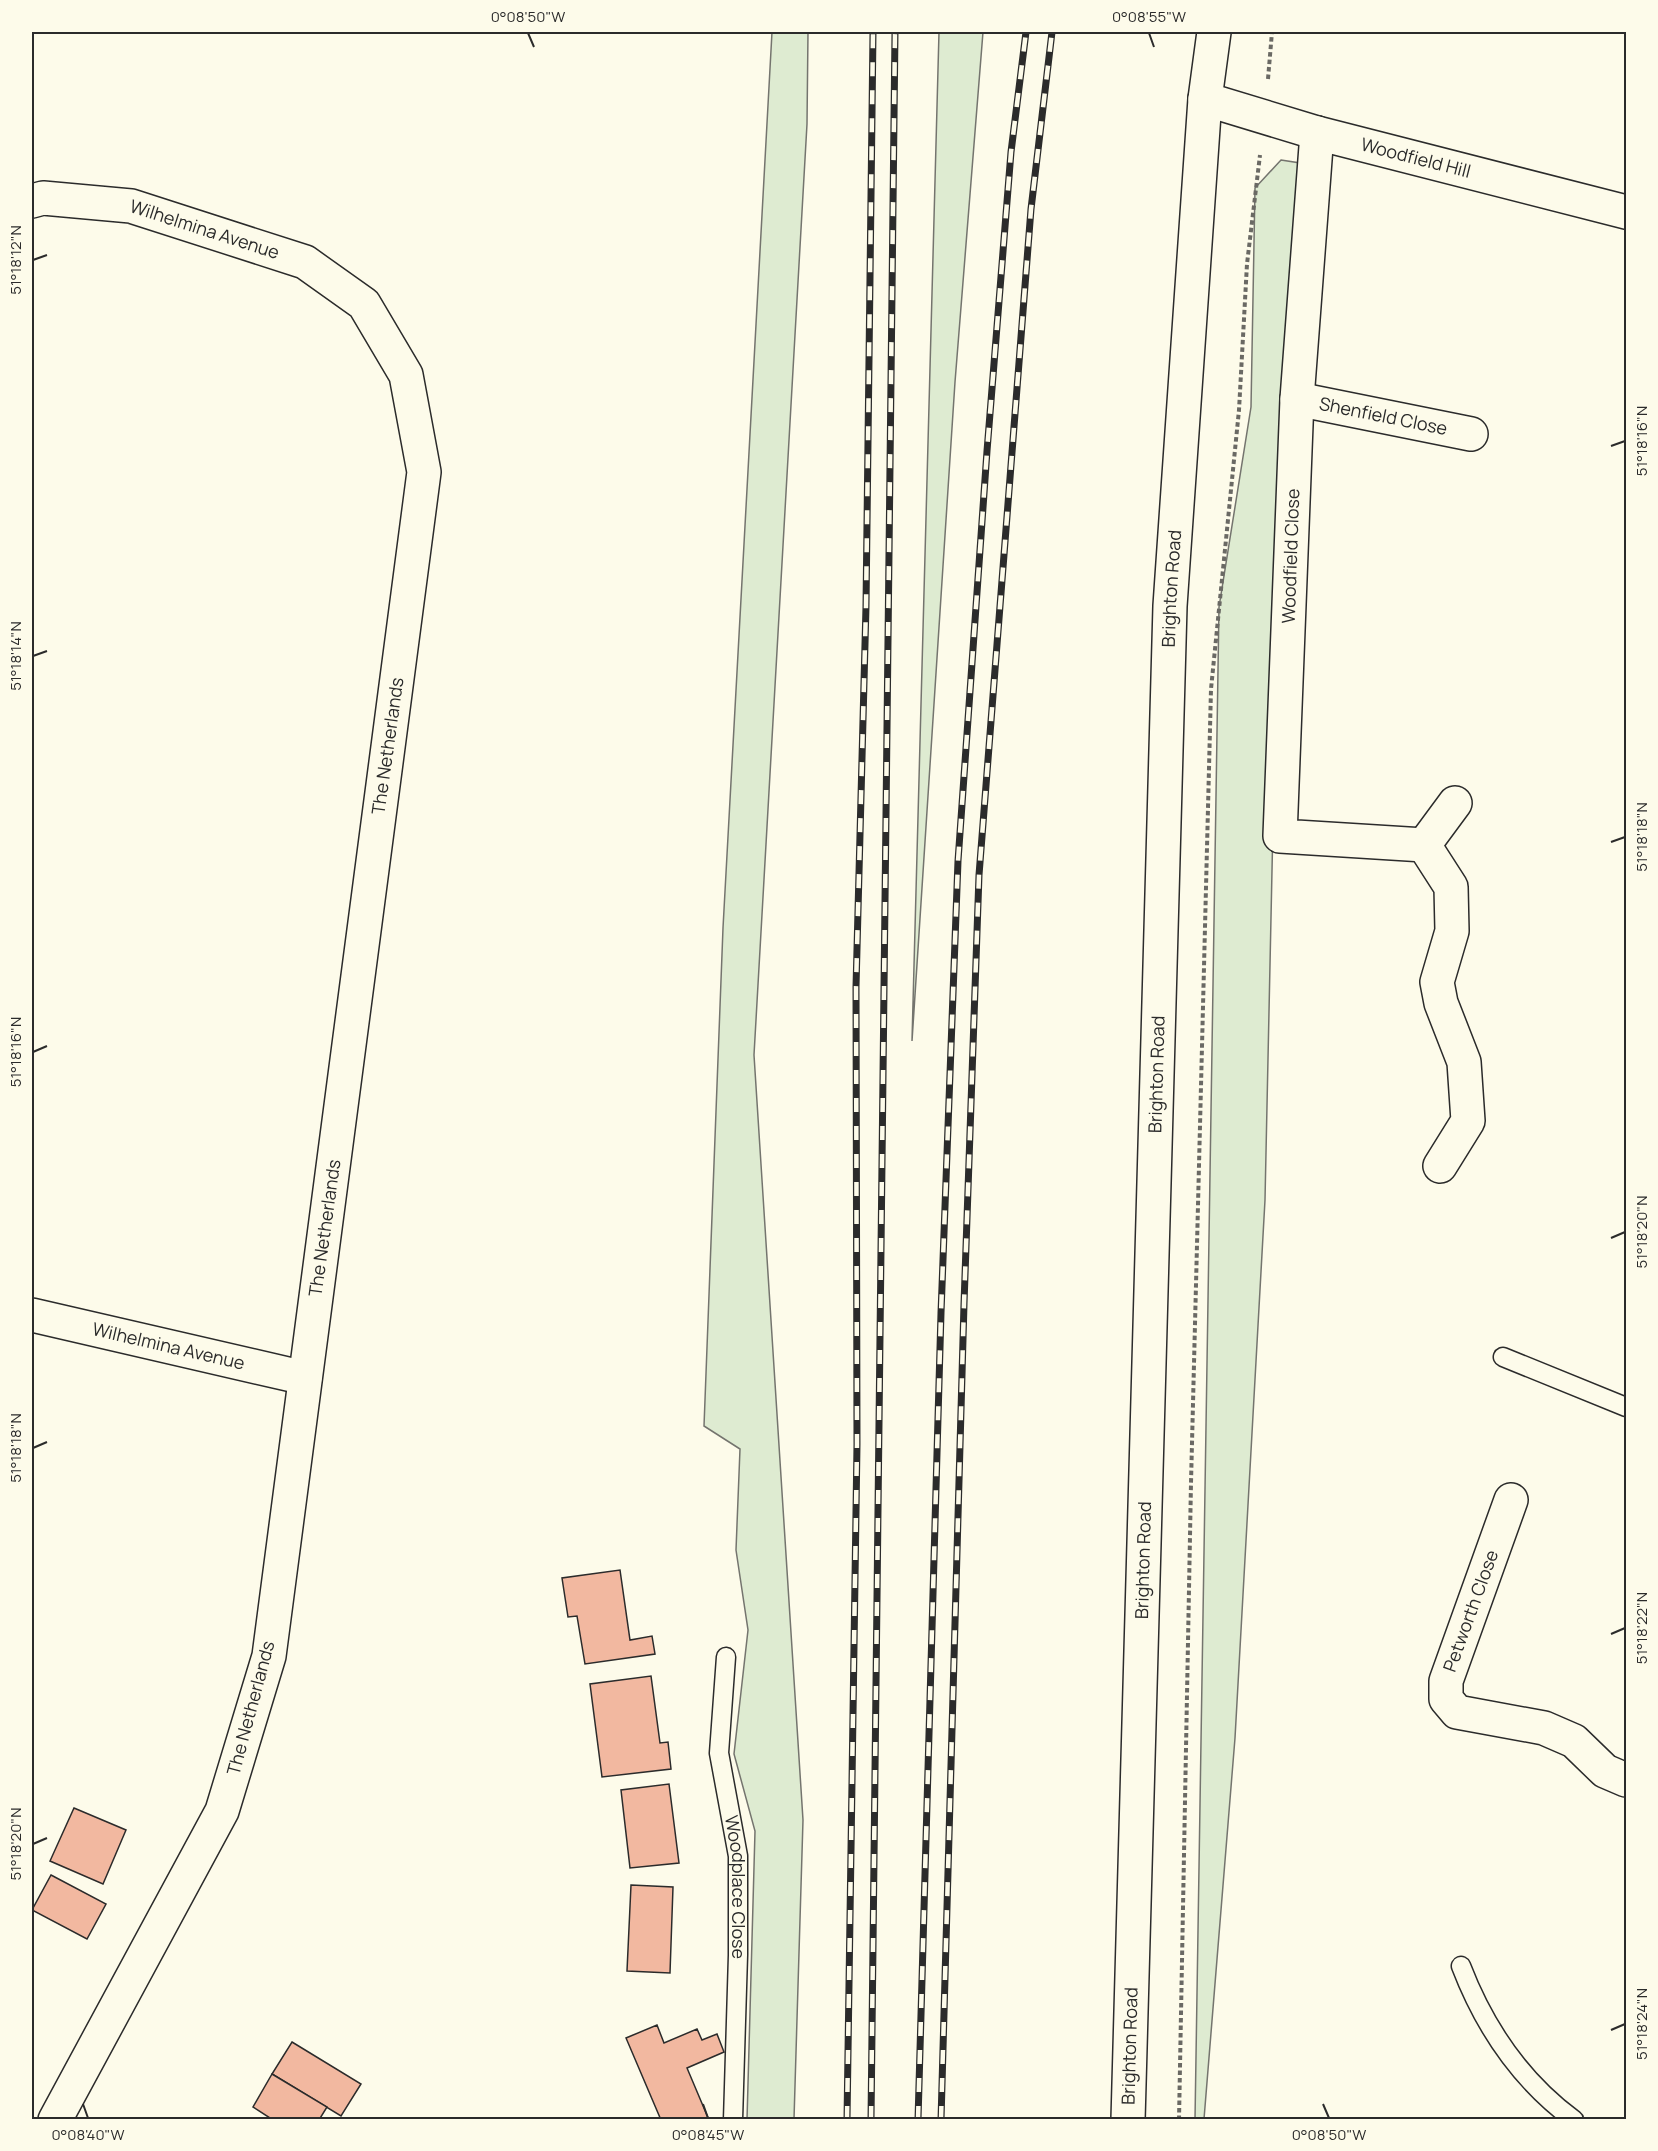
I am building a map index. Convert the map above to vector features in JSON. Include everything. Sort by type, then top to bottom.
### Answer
[{"type":"main road","name":"Brighton Road","points":[[1128,2120],[1170,606],[1205,99],[1214,32]]},
{"type":"main road","name":"Woodfield Hill","points":[[1205,99],[1317,132],[1626,212]]},
{"type":"main road","name":"Woodfield Close","points":[[1317,132],[1298,399],[1280,836],[1424,845]]},
{"type":"main road","name":"Wilhelmina Avenue","points":[[32,201],[43,198],[131,206],[305,261],[363,304]]},
{"type":"main road","name":"The Netherlands","points":[[55,2120],[222,1811],[269,1656],[424,472],[406,375],[363,304]]},
{"type":"main road","name":"Shenfield Close","points":[[1298,399],[1471,434]]},
{"type":"main road","points":[[1440,1166],[1468,1121],[1464,1062],[1441,1003],[1437,982],[1452,932],[1451,887],[1424,845],[1455,803]]},
{"type":"main road","name":"Wilhelmina Avenue","points":[[32,1315],[305,1378]]},
{"type":"main road","name":"Petworth Close","points":[[1511,1500],[1446,1681],[1446,1699],[1457,1712],[1544,1728],[1574,1741],[1605,1772],[1626,1780]]},
{"type":"lane","points":[[1503,1357],[1626,1407]]},
{"type":"lane","name":"Woodplace Close","points":[[726,1657],[719,1753],[738,1856],[738,1954],[733,2120]]},
{"type":"lane","points":[[1461,1966],[1481,2012],[1503,2047],[1538,2088],[1574,2120]]},
{"type":"path","points":[[1179,2120],[1191,1483],[1211,689],[1239,410],[1247,264],[1272,32]]},
{"type":"green space","points":[[772,32],[808,32],[807,124],[754,1055],[803,1820],[794,2119],[747,2120],[755,1831],[734,1754],[748,1630],[736,1550],[740,1449],[704,1426],[723,928]]},
{"type":"green space","points":[[939,32],[983,32],[955,382],[912,1041]]},
{"type":"green space","points":[[1281,160],[1300,163],[1282,400],[1265,1200],[1235,1738],[1204,2119],[1195,2120],[1219,607],[1251,407],[1255,188]]},
{"type":"building","points":[[620,1570],[630,1640],[652,1636],[655,1654],[585,1664],[577,1616],[568,1617],[562,1578]]},
{"type":"building","points":[[651,1676],[660,1743],[668,1742],[671,1769],[602,1777],[590,1684]]},
{"type":"building","points":[[669,1784],[679,1863],[630,1868],[621,1790]]},
{"type":"building","points":[[74,1808],[126,1830],[103,1884],[50,1861]]},
{"type":"building","points":[[51,1875],[106,1904],[87,1939],[32,1910]]},
{"type":"building","points":[[631,1885],[673,1887],[670,1973],[627,1971]]},
{"type":"building","points":[[657,2025],[664,2043],[697,2029],[702,2040],[717,2034],[724,2052],[687,2068],[709,2120],[661,2120],[626,2038]]},
{"type":"building","points":[[292,2042],[361,2084],[341,2116],[272,2074]]},
{"type":"building","points":[[272,2074],[327,2107],[319,2120],[273,2120],[253,2107]]},
{"type":"railway","points":[[847,2120],[857,1444],[856,987],[866,606],[873,32]]},
{"type":"railway","points":[[871,2120],[895,32]]},
{"type":"railway","points":[[918,2120],[941,1313],[958,861],[1011,152],[1026,32]]},
{"type":"railway","points":[[941,2120],[964,1304],[979,875],[1031,209],[1052,32]]}]
